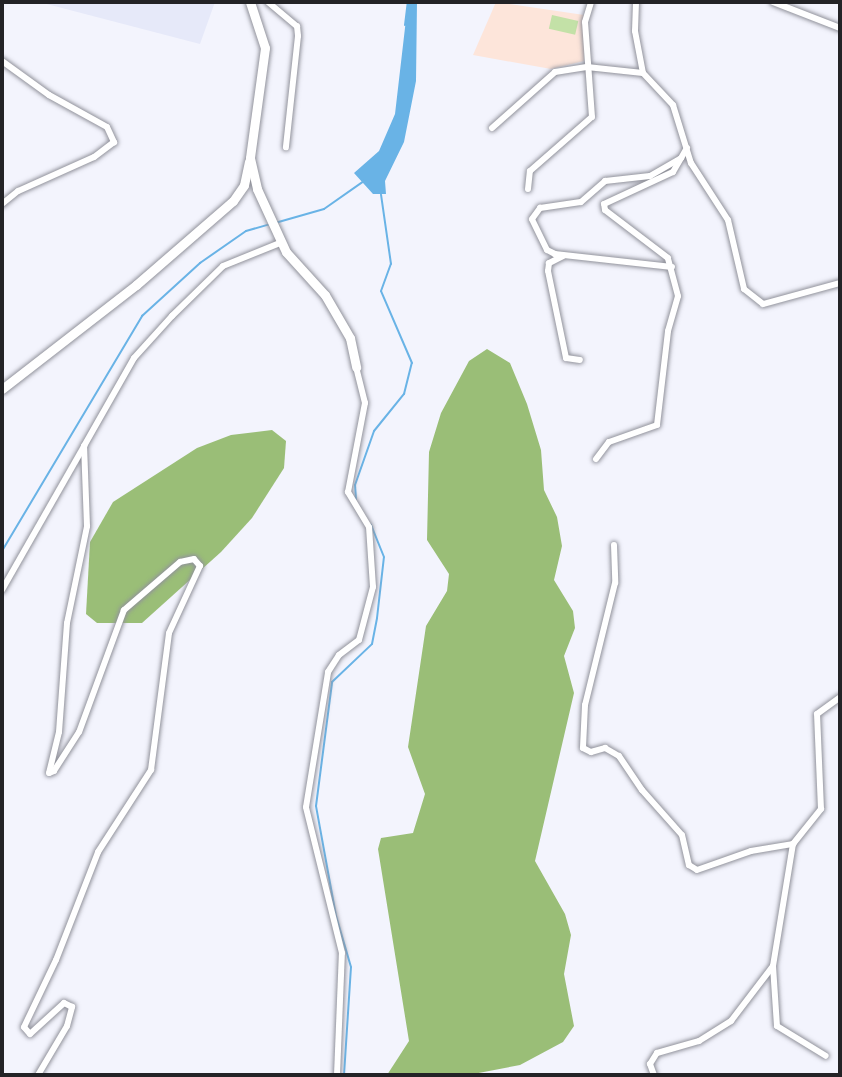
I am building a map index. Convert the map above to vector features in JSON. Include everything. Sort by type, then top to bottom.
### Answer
[{"type":"street","points":[[2,389],[136,285],[233,201],[244,185],[266,64],[265,48],[250,2]]},
{"type":"street","points":[[268,2],[297,26],[286,147]]},
{"type":"street","points":[[528,189],[530,171],[592,117],[584,22],[591,2]]},
{"type":"street","points":[[636,2],[635,32],[643,73],[673,105],[691,163],[728,220],[744,289],[756,300],[771,303],[840,283]]},
{"type":"street","points":[[773,2],[840,28]]},
{"type":"street","points":[[2,61],[49,95],[107,127],[114,142],[94,157],[18,191],[2,204]]},
{"type":"street","points":[[492,128],[555,72],[587,67],[643,73]]},
{"type":"street","points":[[596,459],[609,442],[654,429],[659,421],[668,331],[678,296],[668,258],[605,210],[604,204],[673,172],[687,148]]},
{"type":"street","points":[[672,267],[564,256],[547,250],[533,219],[540,208],[574,205],[605,181],[650,176],[683,157]]},
{"type":"street","points":[[250,158],[265,209],[279,241],[325,295],[350,338],[365,403],[348,492],[369,527],[373,587],[359,640],[339,655],[328,672],[306,807],[342,953],[337,1075]]},
{"type":"street","points":[[2,590],[134,358],[223,266],[279,241]]},
{"type":"street","points":[[564,256],[547,266],[566,358],[579,360]]},
{"type":"street","points":[[38,1075],[67,1026],[72,1007],[64,1003],[30,1034],[23,1027],[56,960],[98,852],[151,770],[169,633],[200,566],[194,559],[180,562],[124,610],[79,732],[54,771],[49,773],[59,732],[67,623],[88,526],[84,446]]},
{"type":"street","points":[[614,545],[615,583],[585,705],[583,748],[591,752],[605,748],[619,755],[642,790],[682,835],[689,865],[697,870],[751,851],[793,844]]},
{"type":"street","points":[[826,1056],[777,1026],[773,966],[793,844],[821,809],[817,714],[840,698]]},
{"type":"street","points":[[654,1075],[650,1064],[657,1053],[699,1041],[730,1021],[773,966]]},
{"type":"shaded area","points":[[39,2],[215,2],[200,44]]},
{"type":"shaded area","points":[[496,2],[584,15],[584,61],[551,69],[473,55]]},
{"type":"green space","points":[[552,15],[578,21],[575,35],[549,29]]},
{"type":"green space","points":[[487,349],[510,363],[527,404],[541,450],[544,490],[557,517],[562,546],[554,580],[573,611],[575,628],[564,656],[574,693],[535,861],[565,914],[571,935],[564,974],[574,1026],[563,1042],[520,1065],[468,1075],[387,1075],[409,1041],[378,849],[381,838],[413,833],[425,794],[408,747],[426,626],[447,591],[449,574],[427,540],[429,452],[441,413],[469,361]]},
{"type":"green space","points":[[272,430],[286,441],[284,468],[252,518],[221,552],[142,623],[97,623],[86,614],[90,542],[113,502],[197,448],[231,435]]},
{"type":"water","points":[[408,2],[417,2],[416,81],[404,142],[385,181],[386,194],[373,194],[354,173],[379,151],[395,114]]},
{"type":"waterway","points":[[405,25],[408,2]]},
{"type":"waterway","points":[[275,223],[324,209],[364,181]]},
{"type":"waterway","points":[[356,499],[355,485],[374,431],[404,394],[412,363],[381,291],[391,264],[381,195]]},
{"type":"waterway","points":[[2,551],[142,316],[200,263],[246,231],[270,224]]},
{"type":"waterway","points":[[344,1075],[351,967],[336,916],[316,806],[332,682],[372,644],[384,557],[371,525]]}]
